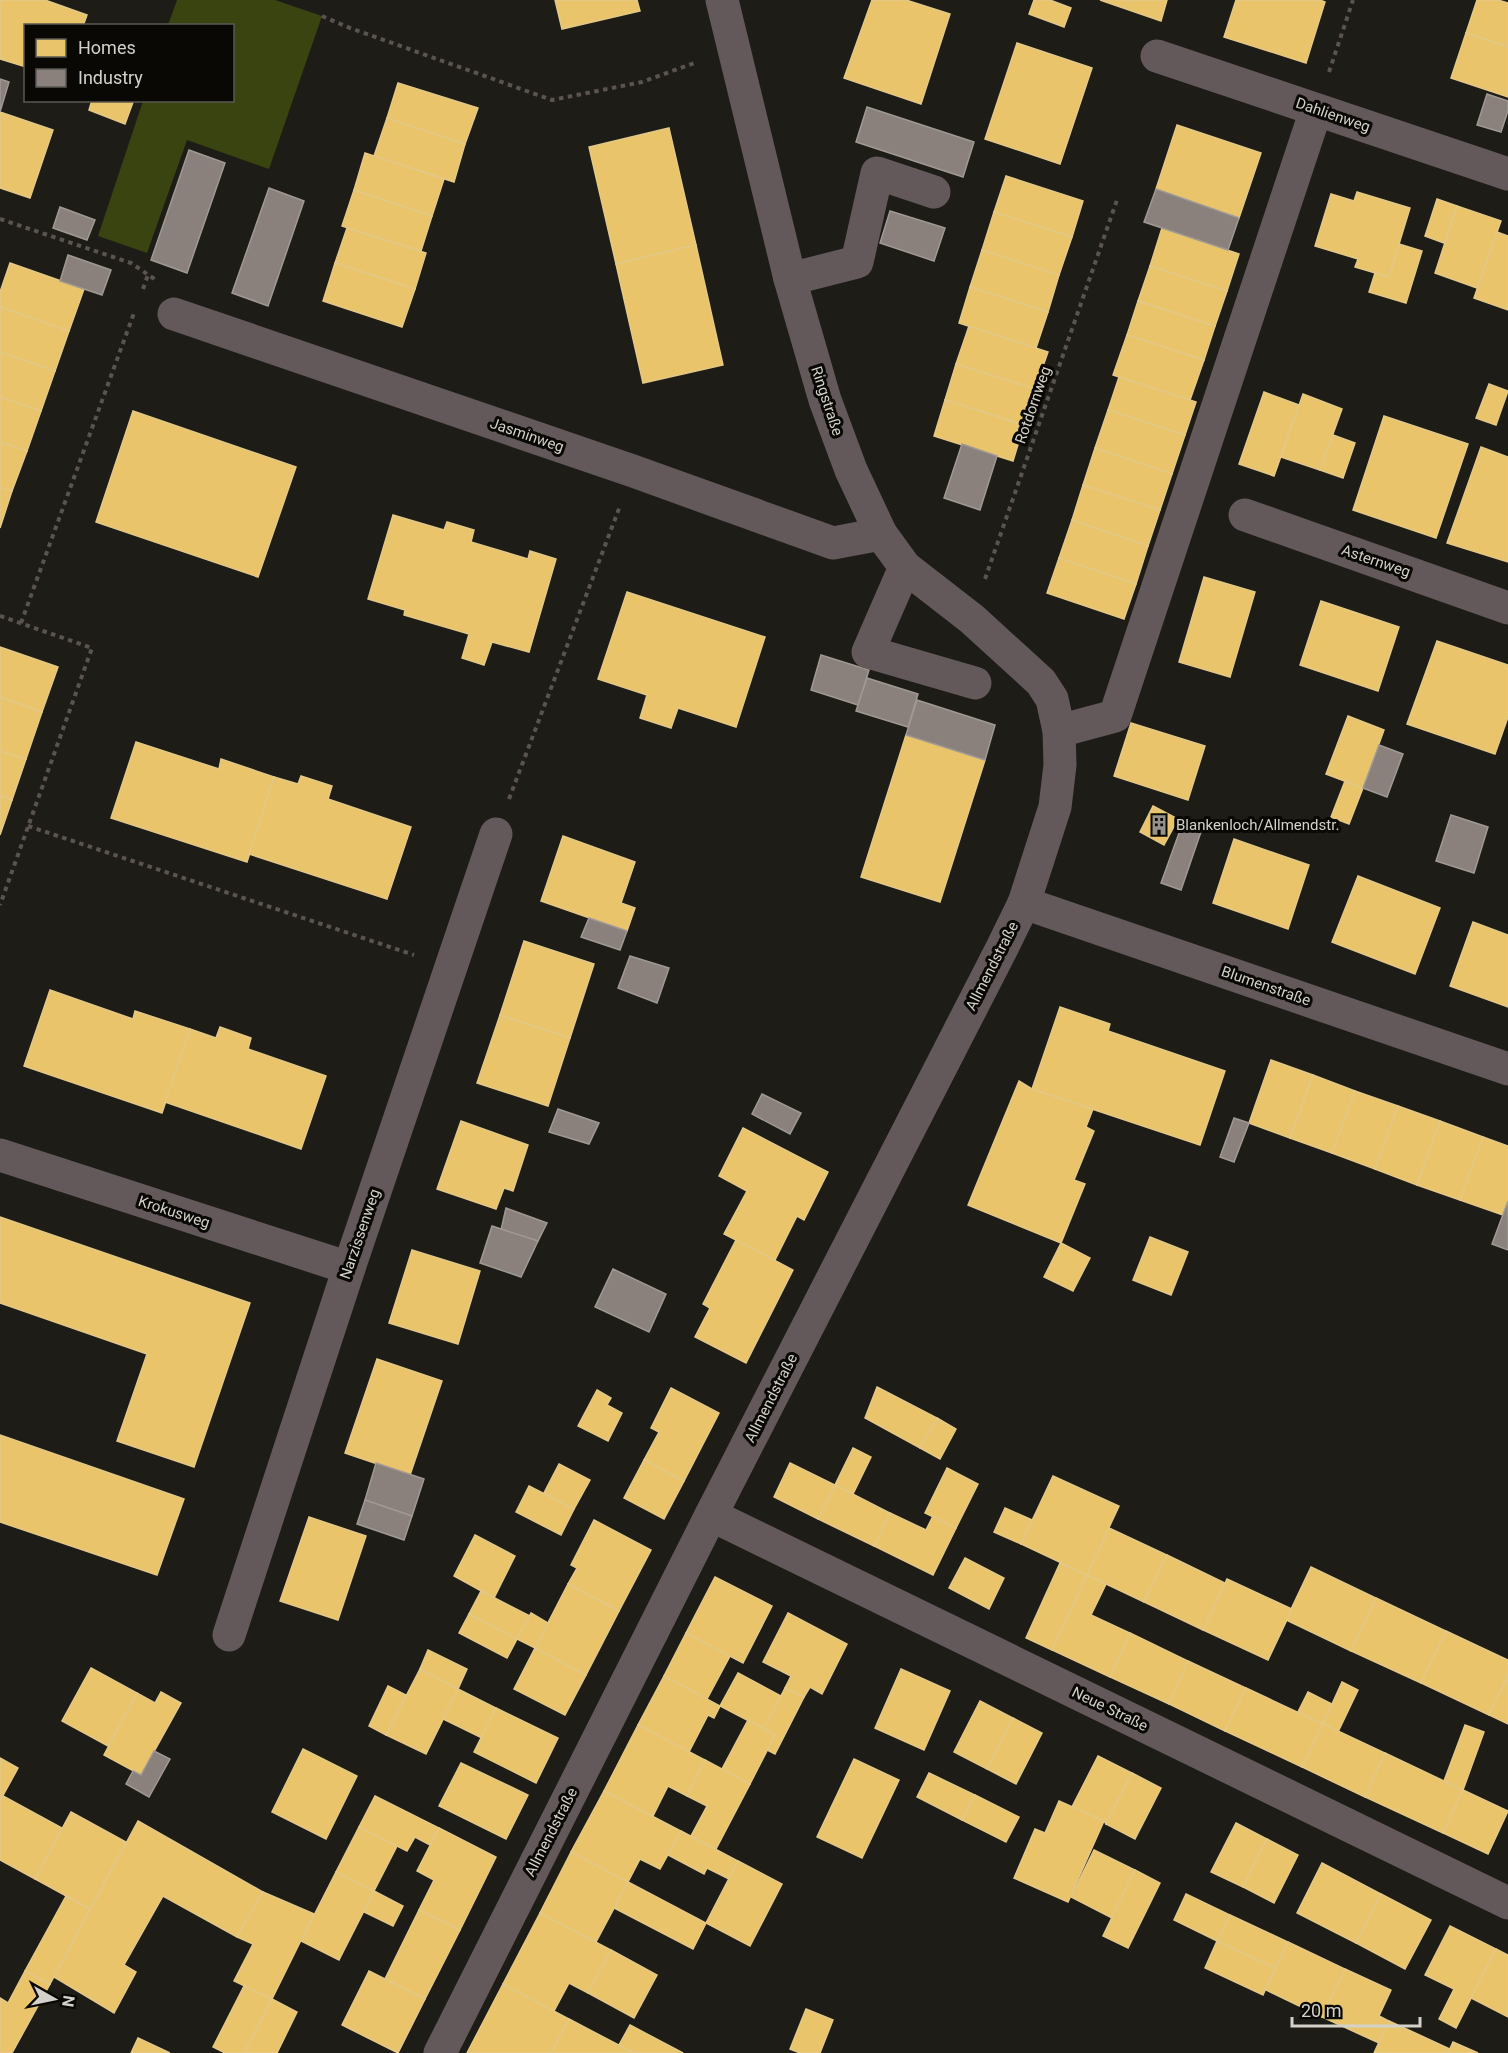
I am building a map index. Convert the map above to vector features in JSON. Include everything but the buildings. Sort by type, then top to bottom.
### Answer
[{"type":"street","name":"Ringstraße","points":[[722,0],[790,279],[825,400],[851,470],[881,534],[905,567],[972,619],[1041,682],[1052,699],[1059,730]]},
{"type":"street","name":"Dahlienweg","points":[[1157,56],[1508,174]]},
{"type":"street","points":[[1059,730],[1115,716],[1316,110]]},
{"type":"street","points":[[790,279],[857,262],[877,174],[934,192]]},
{"type":"street","name":"Jasminweg","points":[[174,314],[633,471],[833,543],[881,534]]},
{"type":"street","name":"Asternweg","points":[[1245,515],[1508,608]]},
{"type":"street","points":[[905,567],[868,652],[975,683]]},
{"type":"street","name":"Allmendstraße","points":[[440,2053],[711,1515],[1024,903],[1055,807],[1060,765],[1059,730]]},
{"type":"street","name":"Narzissenweg","points":[[228,1635],[496,834]]},
{"type":"street","name":"Blumenstraße","points":[[1024,903],[1508,1069]]},
{"type":"street","name":"Krokusweg","points":[[0,1155],[349,1268]]},
{"type":"street","name":"Neue Straße","points":[[711,1515],[1508,1903]]},
{"type":"path","points":[[1316,110],[1353,0]]},
{"type":"path","points":[[322,16],[552,100],[642,82],[733,48]]},
{"type":"path","name":"Rotdornweg","points":[[972,619],[1117,200]]},
{"type":"path","points":[[0,219],[131,263],[148,275],[140,298]]},
{"type":"path","points":[[21,624],[136,309]]},
{"type":"path","points":[[496,834],[633,471]]},
{"type":"path","points":[[0,616],[92,648],[0,905]]},
{"type":"path","points":[[28,825],[451,968]]},
{"type":"green space","points":[[177,0],[275,0],[322,16],[269,169],[187,140],[147,253],[98,236],[143,102],[234,102],[234,24],[168,24]]},
{"type":"place","name":"Blankenloch/Allmendstr.","points":[[1159,825]]}]
